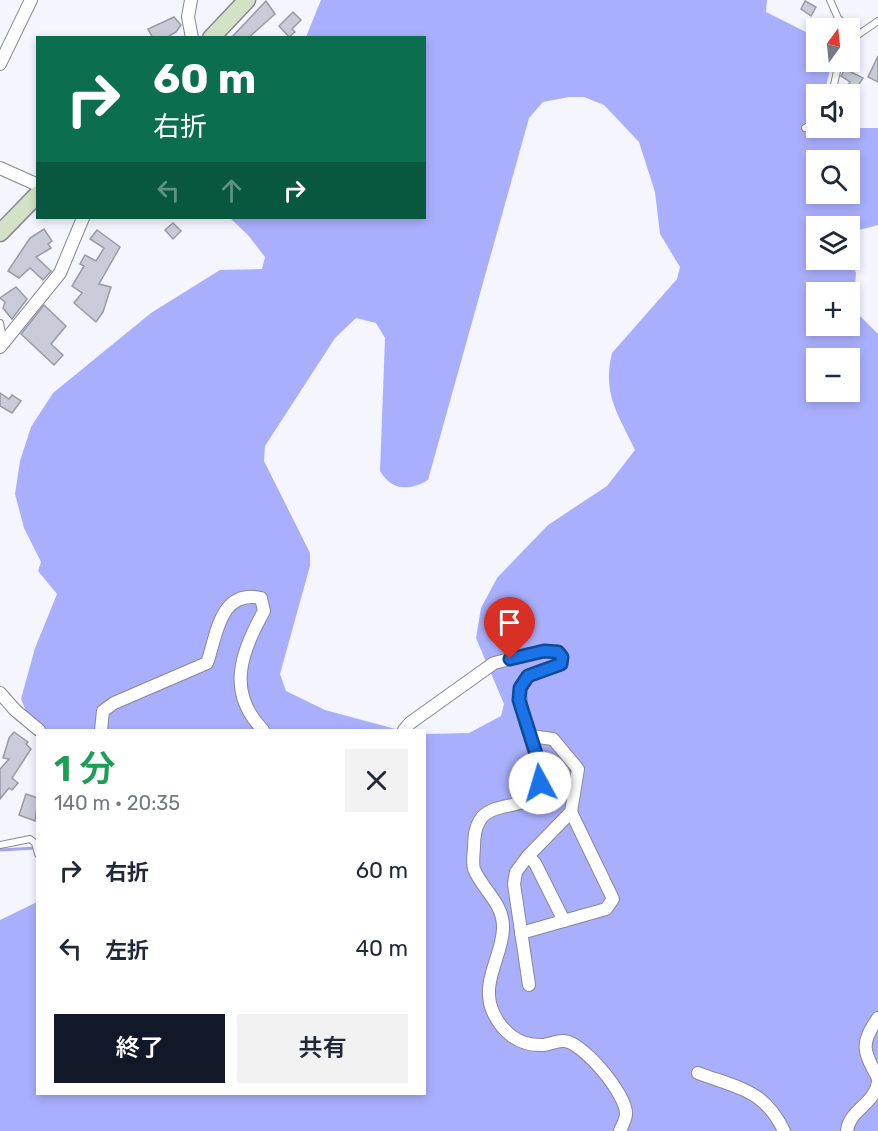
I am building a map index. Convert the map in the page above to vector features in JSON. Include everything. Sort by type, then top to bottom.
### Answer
[{"type":"main road","points":[[213,36],[247,0]]},
{"type":"main road","points":[[0,232],[36,196]]},
{"type":"street","points":[[0,64],[31,0]]},
{"type":"street","points":[[192,0],[188,17],[192,36]]},
{"type":"street","points":[[0,168],[36,184]]},
{"type":"street","points":[[2,345],[60,273],[83,219]]},
{"type":"street","points":[[101,729],[103,711],[114,703],[207,663],[222,614],[238,600],[249,596],[261,598],[264,610],[248,639],[240,696],[244,707],[261,729]]},
{"type":"street","points":[[405,729],[494,663],[544,651],[558,652],[562,657],[561,664],[528,676],[520,688],[519,700],[531,736],[540,783],[533,797],[519,805],[490,811],[481,819],[474,833],[473,867],[501,910],[504,930],[491,971],[488,995],[493,1012],[508,1035],[525,1044],[542,1046],[565,1040],[584,1050],[619,1094],[626,1113],[620,1131]]},
{"type":"street","points":[[0,693],[15,710],[38,729]]},
{"type":"street","points":[[520,933],[606,909],[613,899],[571,812],[578,769],[553,739],[531,736]]},
{"type":"street","points":[[529,985],[514,884],[516,873],[528,856],[571,812]]},
{"type":"street","points":[[528,856],[535,863],[564,921]]},
{"type":"street","points":[[878,1017],[864,1043],[865,1053],[878,1078]]},
{"type":"street","points":[[698,1073],[763,1099],[776,1113],[784,1131]]},
{"type":"street","points":[[847,1131],[851,1118],[877,1091],[878,1082]]},
{"type":"lane","points":[[830,0],[838,18]]},
{"type":"lane","points":[[860,27],[878,21]]},
{"type":"lane","points":[[0,323],[2,345]]},
{"type":"lane","points":[[0,845],[30,839],[35,843],[36,853]]},
{"type":"shaded area","points":[[321,0],[767,0],[766,12],[806,32],[806,72],[830,72],[826,84],[806,84],[806,138],[860,138],[860,128],[878,128],[878,225],[860,230],[860,216],[806,216],[806,270],[855,270],[856,273],[855,282],[806,282],[806,336],[860,336],[860,316],[878,334],[878,1131],[0,1131],[0,920],[36,902],[36,1095],[426,1095],[426,734],[469,733],[501,716],[504,704],[476,638],[481,608],[497,578],[548,525],[607,486],[635,450],[610,392],[609,367],[612,353],[677,279],[680,267],[660,234],[655,192],[639,142],[604,105],[584,97],[569,97],[543,102],[529,118],[428,480],[414,486],[395,486],[380,471],[385,338],[376,323],[356,318],[335,338],[265,446],[264,461],[310,553],[310,566],[280,674],[286,691],[325,710],[395,729],[36,729],[36,736],[21,699],[35,648],[57,594],[38,571],[41,562],[24,528],[15,494],[20,461],[31,427],[53,393],[151,313],[220,270],[262,269],[265,257],[248,235],[231,219],[426,219],[426,36],[306,36]]},
{"type":"building","points":[[266,1],[275,14],[250,36],[233,36]]},
{"type":"building","points":[[805,1],[816,7],[811,16],[801,9]]},
{"type":"building","points":[[293,12],[301,20],[292,29],[295,32],[290,36],[279,26]]},
{"type":"building","points":[[174,17],[181,25],[169,36],[152,36],[148,29]]},
{"type":"building","points":[[878,56],[878,82],[868,77]]},
{"type":"building","points":[[843,72],[851,72],[863,78],[859,84],[849,84],[850,82],[841,76]]},
{"type":"building","points":[[173,223],[181,231],[173,239],[165,230]]},
{"type":"building","points":[[44,229],[52,241],[48,244],[51,248],[36,257],[51,271],[43,280],[30,268],[19,278],[8,271],[30,238]]},
{"type":"building","points":[[97,230],[120,247],[99,284],[111,287],[103,312],[96,322],[74,303],[82,293],[72,286],[84,266],[80,264],[85,255],[96,261],[104,248],[90,239]]},
{"type":"building","points":[[16,287],[27,299],[12,319],[3,308],[5,302],[0,298]]},
{"type":"building","points":[[44,305],[66,326],[51,344],[63,355],[54,365],[21,334]]},
{"type":"building","points":[[0,393],[9,399],[12,395],[21,401],[12,413],[0,406]]},
{"type":"building","points":[[14,732],[28,742],[26,744],[31,749],[12,778],[18,783],[12,790],[9,788],[0,799],[0,769],[9,759],[3,758],[9,738]]},
{"type":"building","points":[[26,794],[36,797],[35,821],[19,815]]},
{"type":"waterway","points":[[0,850],[36,848]]},
{"type":"route","points":[[510,659],[544,651],[558,652],[562,657],[561,664],[528,676],[520,688],[519,700],[537,757],[540,783]]}]
